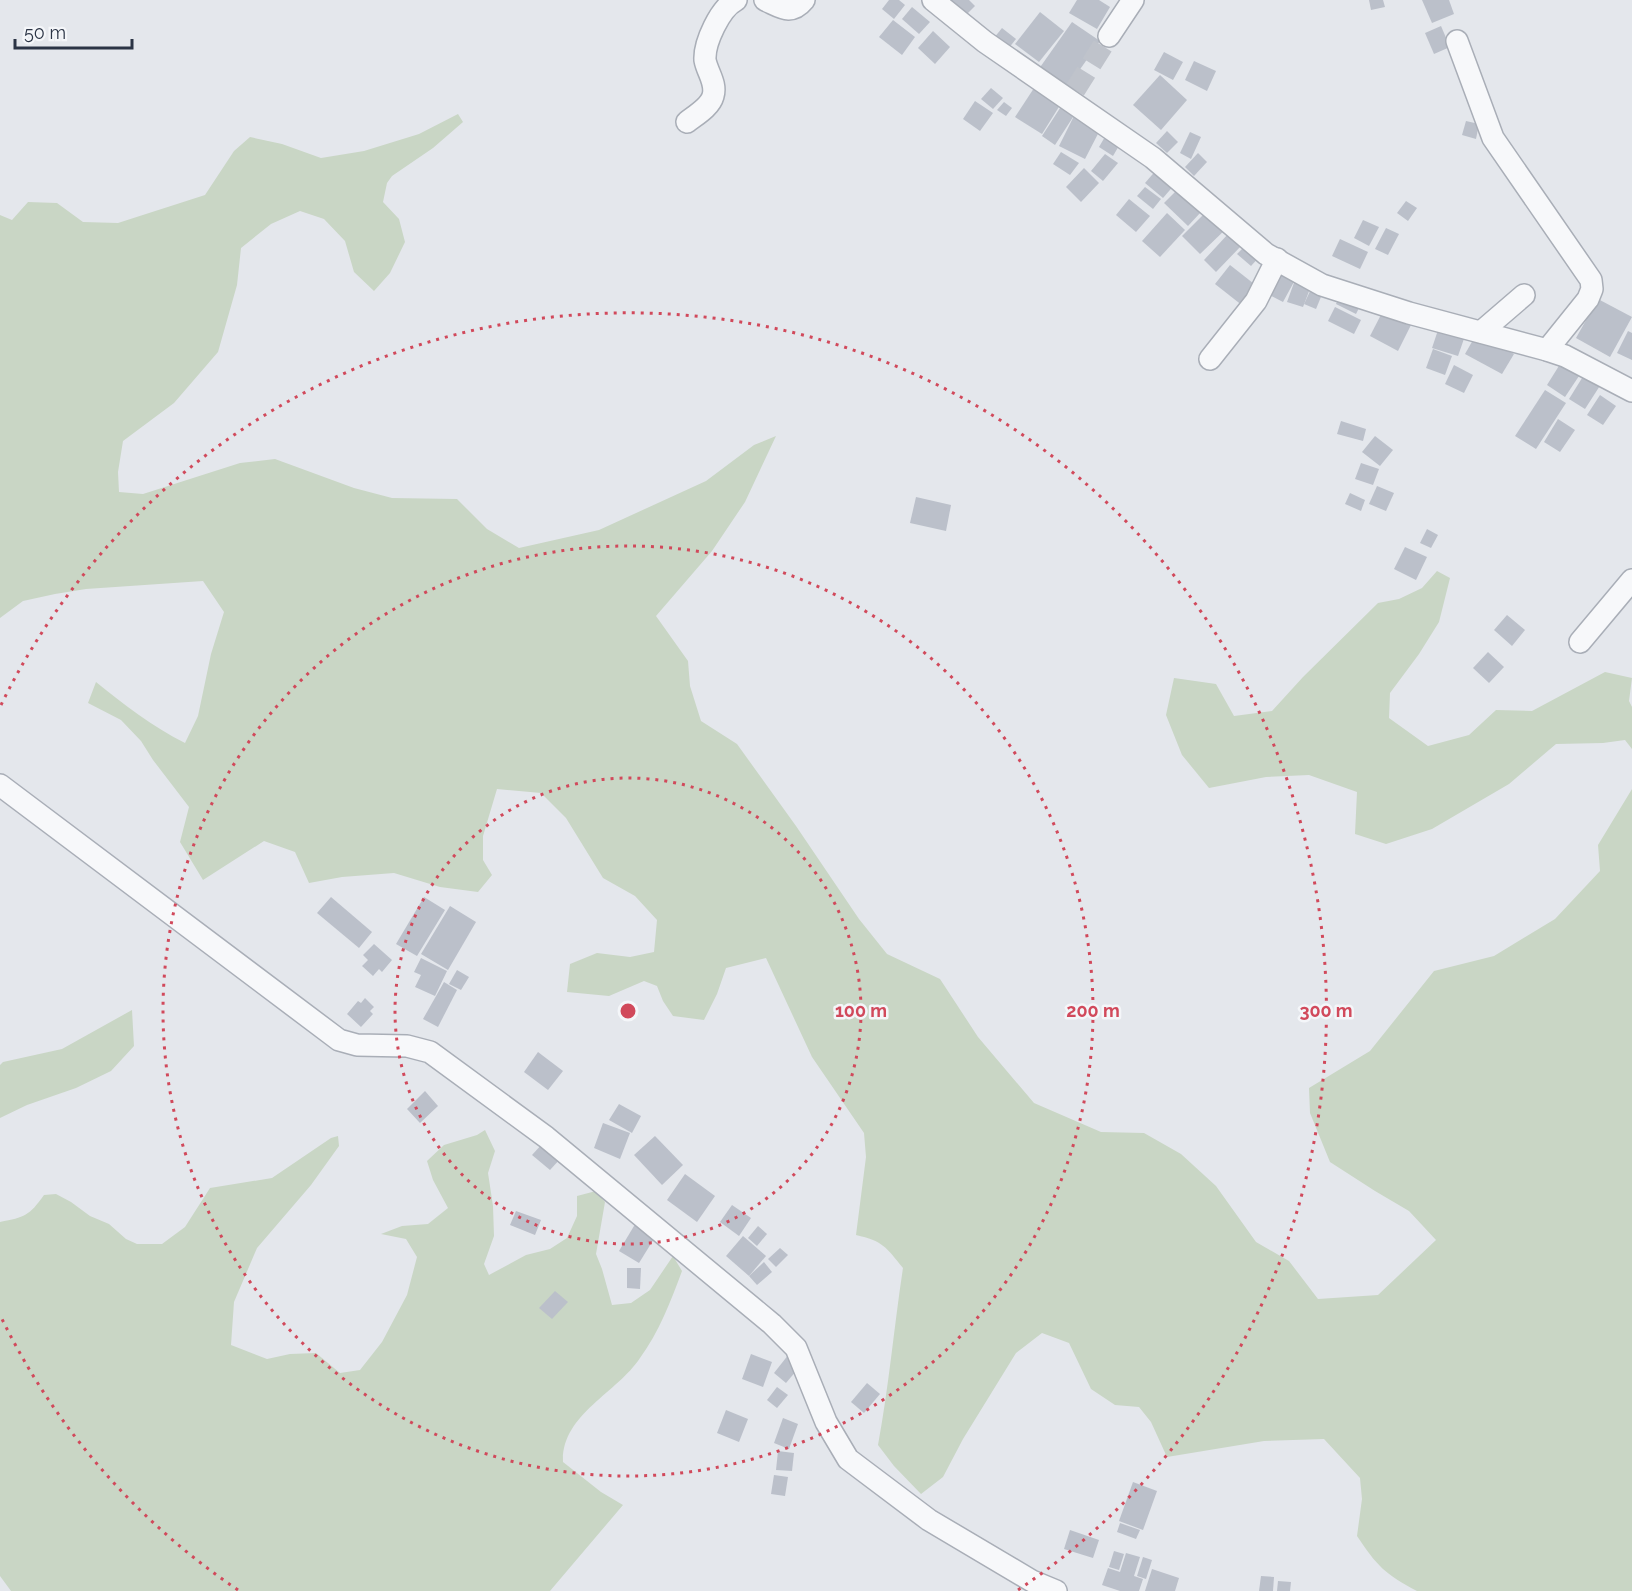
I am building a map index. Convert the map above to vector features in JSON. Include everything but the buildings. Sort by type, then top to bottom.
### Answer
[{"type":"street","points":[[687,122],[708,104],[713,96],[714,86],[705,60],[707,41],[720,17],[732,1],[736,0]]},
{"type":"street","points":[[765,0],[785,9],[798,8],[804,0]]},
{"type":"street","points":[[933,0],[985,42],[1072,95],[1153,158],[1266,254],[1322,285],[1565,356],[1632,391]]},
{"type":"street","points":[[1109,36],[1133,0]]},
{"type":"street","points":[[1457,41],[1493,138],[1591,280],[1592,289],[1588,299],[1547,350]]},
{"type":"street","points":[[1210,359],[1244,319],[1277,260]]},
{"type":"street","points":[[1481,332],[1524,295]]},
{"type":"street","points":[[1580,642],[1632,580]]},
{"type":"street","points":[[0,785],[339,1040],[357,1045],[408,1046],[430,1052],[546,1137],[772,1324],[796,1348],[826,1422],[848,1459],[929,1520],[1032,1581],[1056,1591]]},
{"type":"green space","points":[[458,114],[463,122],[433,148],[392,176],[387,183],[383,202],[399,219],[405,242],[390,273],[374,291],[354,272],[345,241],[324,219],[300,211],[271,224],[241,248],[237,285],[218,352],[174,403],[123,441],[118,472],[119,492],[143,494],[240,463],[275,459],[354,488],[392,498],[457,499],[487,529],[519,548],[599,530],[706,481],[754,445],[776,436],[745,502],[712,551],[656,616],[688,661],[690,686],[701,721],[737,744],[859,919],[887,954],[940,979],[978,1037],[1034,1103],[1101,1132],[1144,1133],[1181,1154],[1216,1186],[1256,1242],[1289,1261],[1318,1299],[1378,1295],[1436,1240],[1409,1211],[1330,1162],[1310,1113],[1309,1088],[1370,1051],[1434,971],[1494,956],[1555,919],[1600,871],[1598,845],[1632,789],[1632,1591],[1417,1591],[1382,1568],[1357,1536],[1362,1499],[1360,1478],[1324,1439],[1264,1441],[1167,1457],[1151,1422],[1139,1407],[1115,1405],[1091,1389],[1069,1343],[1042,1333],[1016,1353],[963,1439],[943,1477],[921,1494],[894,1466],[878,1445],[903,1268],[883,1246],[856,1235],[866,1157],[864,1133],[812,1057],[766,958],[726,968],[717,994],[704,1020],[673,1016],[657,986],[644,981],[609,996],[567,992],[570,964],[597,953],[630,957],[654,952],[657,920],[635,896],[603,878],[566,818],[541,793],[497,789],[483,836],[483,860],[492,875],[478,892],[440,887],[394,873],[342,877],[309,883],[295,852],[264,841],[203,880],[180,842],[189,807],[141,741],[121,720],[88,703],[96,682],[139,715],[185,743],[198,716],[211,654],[224,612],[203,581],[86,589],[55,594],[23,601],[0,618],[0,215],[12,220],[28,202],[57,203],[83,222],[118,223],[205,195],[234,151],[250,137],[282,144],[321,158],[364,151],[419,134]]},
{"type":"green space","points":[[1437,571],[1450,578],[1439,622],[1390,693],[1389,718],[1428,746],[1469,735],[1496,710],[1532,711],[1605,672],[1632,678],[1629,701],[1632,707],[1632,749],[1625,740],[1556,744],[1509,784],[1432,829],[1386,844],[1355,834],[1357,792],[1309,775],[1266,777],[1209,788],[1182,755],[1166,715],[1174,678],[1216,684],[1234,716],[1272,711],[1378,603],[1399,599],[1422,588]]},
{"type":"green space","points":[[132,1010],[134,1046],[111,1071],[76,1088],[27,1105],[0,1118],[0,1065],[3,1062],[62,1049]]},
{"type":"green space","points":[[485,1130],[495,1151],[488,1173],[493,1206],[494,1236],[484,1264],[489,1275],[526,1255],[550,1249],[567,1238],[577,1216],[577,1196],[596,1191],[605,1202],[596,1254],[612,1305],[631,1303],[650,1290],[673,1256],[682,1271],[664,1316],[647,1348],[630,1371],[580,1418],[565,1445],[563,1462],[601,1492],[623,1505],[550,1591],[11,1591],[0,1576],[0,1222],[26,1214],[44,1195],[56,1194],[90,1216],[109,1224],[126,1239],[137,1244],[162,1244],[185,1227],[210,1188],[272,1178],[331,1138],[338,1136],[339,1146],[311,1185],[257,1248],[234,1302],[231,1345],[267,1359],[290,1354],[316,1353],[340,1373],[360,1370],[382,1342],[407,1295],[417,1257],[406,1239],[381,1234],[402,1226],[428,1224],[448,1208],[433,1180],[427,1161],[444,1145],[477,1135]]},
{"type":"tunnel","points":[[1075,90],[1109,36]]}]
